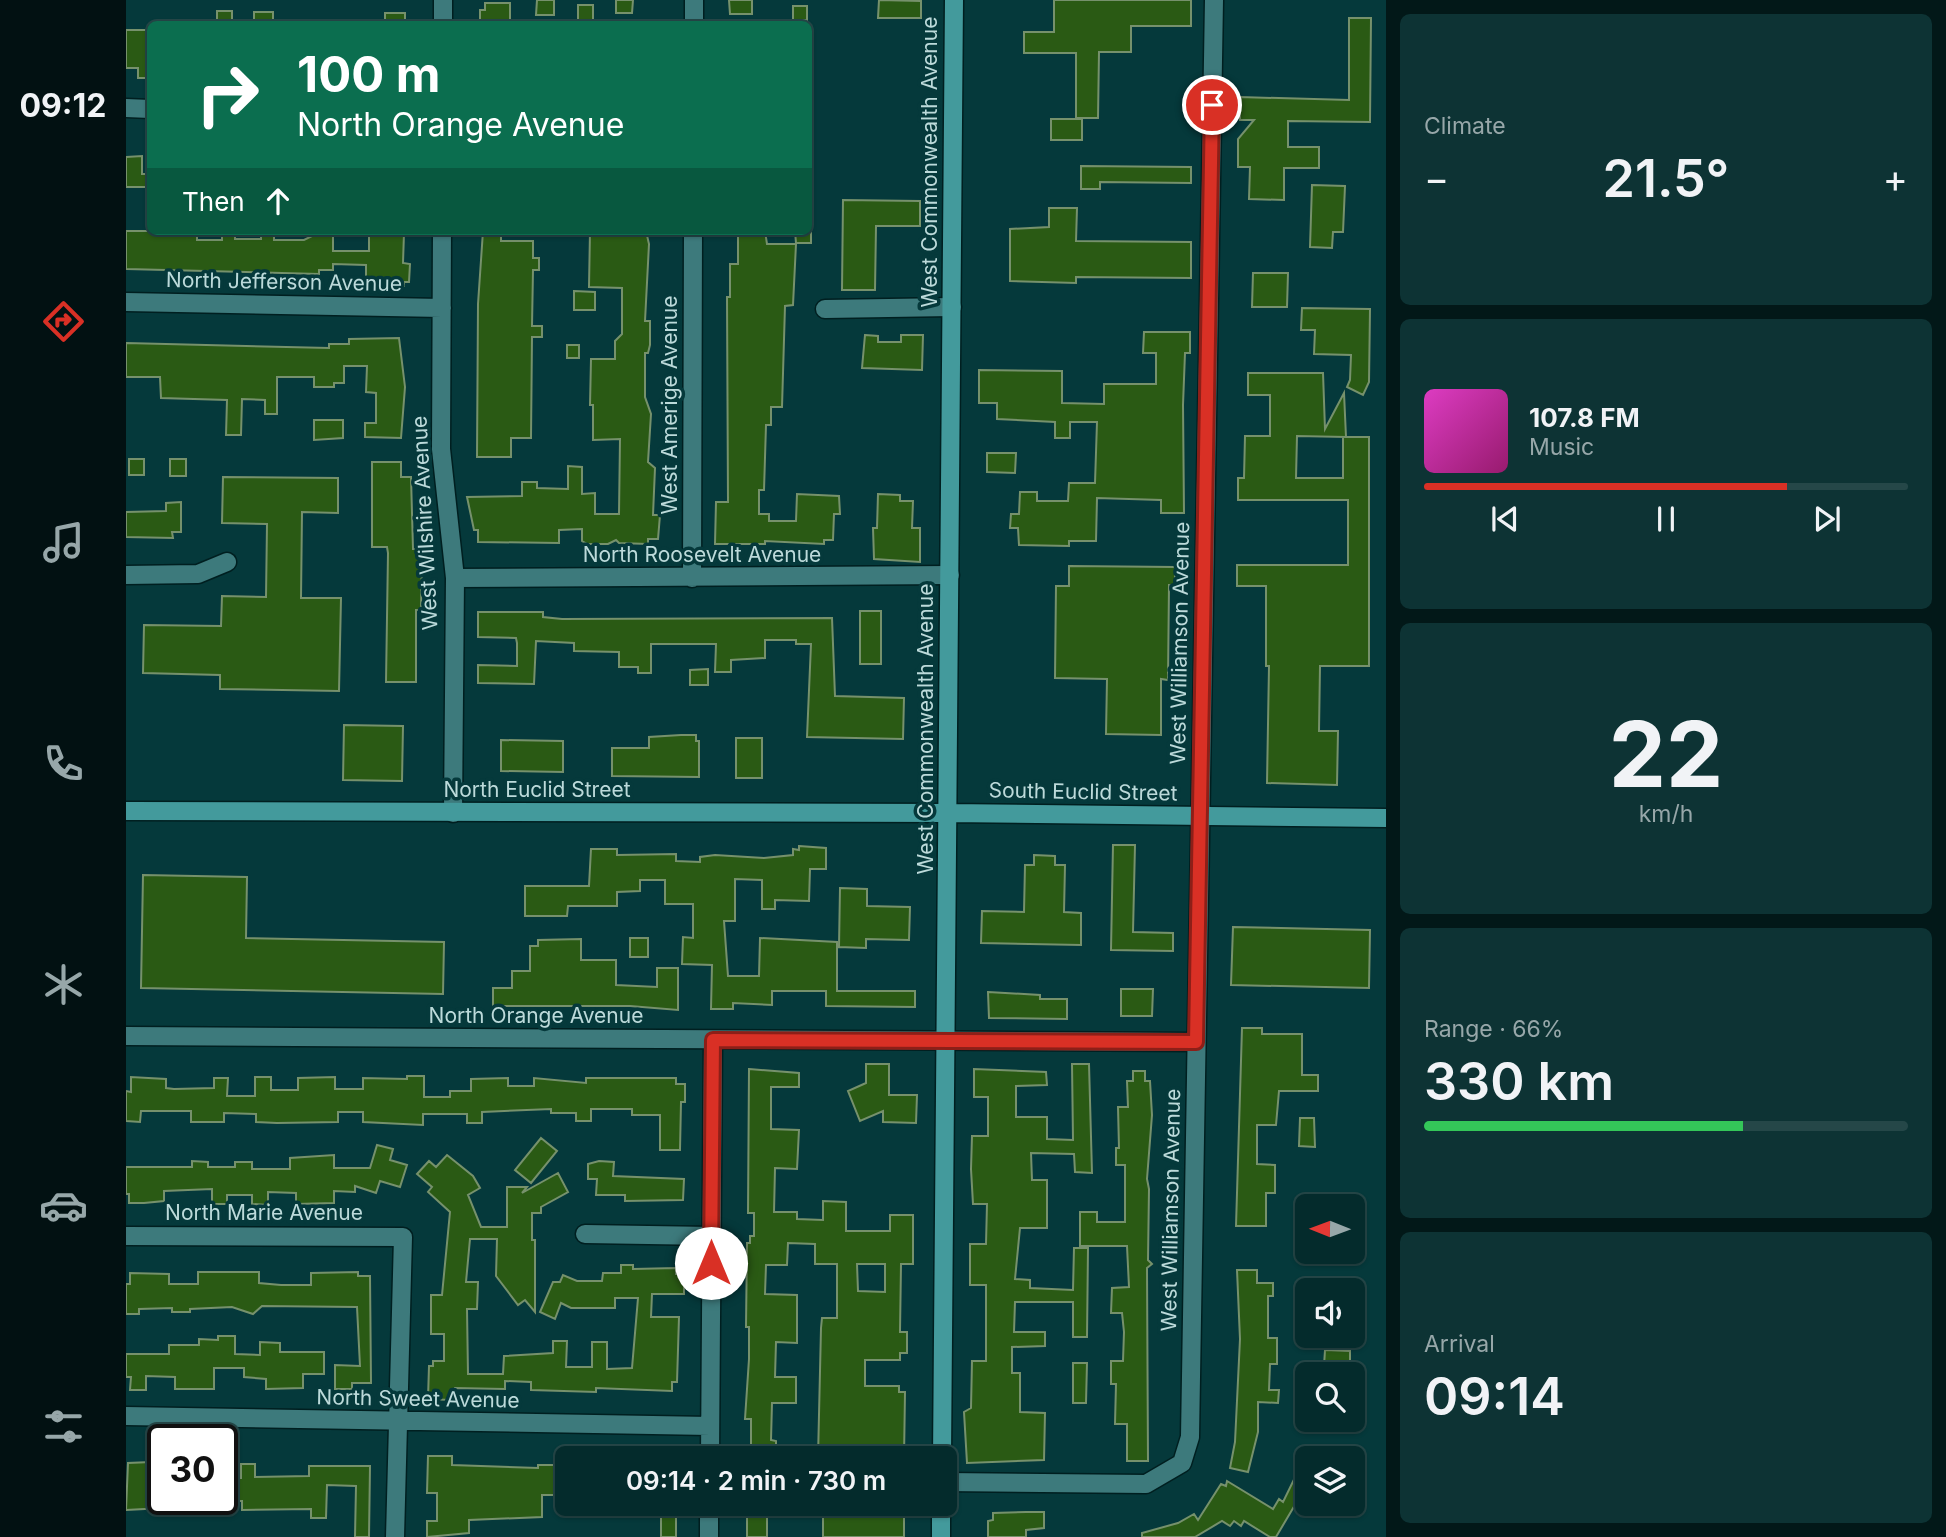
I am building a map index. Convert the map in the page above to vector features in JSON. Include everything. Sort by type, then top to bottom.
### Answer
[{"type":"main road","name":"West Commonwealth Avenue","points":[[942,1446],[954,0]]},
{"type":"main road","name":"North Euclid Street","points":[[126,811],[948,813]]},
{"type":"main road","name":"South Euclid Street","points":[[948,813],[1386,818]]},
{"type":"main road","points":[[941,1516],[941,1537]]},
{"type":"street","points":[[443,0],[443,21]]},
{"type":"street","points":[[694,0],[694,21]]},
{"type":"street","name":"West Williamson Avenue","points":[[957,1482],[1146,1484],[1182,1464],[1190,1437],[1214,0]]},
{"type":"street","points":[[126,108],[147,109]]},
{"type":"street","name":"West Wilshire Avenue","points":[[442,235],[441,449],[455,579],[453,813]]},
{"type":"street","name":"West Amerige Avenue","points":[[692,578],[693,235]]},
{"type":"street","name":"North Jefferson Avenue","points":[[126,302],[442,308]]},
{"type":"street","points":[[825,309],[952,307]]},
{"type":"street","points":[[126,575],[198,574],[227,562]]},
{"type":"street","name":"North Roosevelt Avenue","points":[[455,579],[950,575]]},
{"type":"street","name":"North Orange Avenue","points":[[126,1036],[1196,1042]]},
{"type":"street","points":[[710,1446],[713,1040]]},
{"type":"street","points":[[585,1234],[711,1236]]},
{"type":"street","name":"North Marie Avenue","points":[[126,1236],[402,1237],[397,1422]]},
{"type":"street","name":"North Sweet Avenue","points":[[126,1416],[710,1426]]},
{"type":"street","points":[[395,1537],[397,1422]]},
{"type":"street","points":[[709,1516],[709,1537]]},
{"type":"building","points":[[537,0],[554,0],[554,15],[536,15]]},
{"type":"building","points":[[616,0],[633,0],[632,13],[616,13]]},
{"type":"building","points":[[729,0],[752,0],[752,14],[730,14]]},
{"type":"building","points":[[879,0],[921,1],[921,18],[878,18]]},
{"type":"building","points":[[1054,0],[1191,0],[1191,26],[1131,26],[1131,52],[1099,52],[1098,118],[1076,118],[1076,53],[1024,53],[1024,32],[1054,32]]},
{"type":"building","points":[[485,3],[510,3],[510,21],[480,21],[480,10],[485,10]]},
{"type":"building","points":[[578,5],[593,5],[593,21],[578,21]]},
{"type":"building","points":[[793,6],[807,6],[807,20],[793,20]]},
{"type":"building","points":[[217,11],[232,11],[232,21],[217,21]]},
{"type":"building","points":[[254,12],[273,12],[273,21],[254,21]]},
{"type":"building","points":[[385,13],[405,13],[405,21],[385,21]]},
{"type":"building","points":[[1349,18],[1371,18],[1370,122],[1288,121],[1288,147],[1319,147],[1319,168],[1284,168],[1284,200],[1249,199],[1250,167],[1238,167],[1238,139],[1254,120],[1240,120],[1240,97],[1349,100]]},
{"type":"building","points":[[126,30],[147,30],[147,78],[138,78],[138,68],[126,68]]},
{"type":"building","points":[[1051,119],[1082,119],[1082,140],[1051,140]]},
{"type":"building","points":[[142,156],[142,174],[147,174],[147,187],[126,187],[126,157]]},
{"type":"building","points":[[1081,166],[1191,167],[1191,183],[1100,182],[1100,189],[1081,189]]},
{"type":"building","points":[[1312,185],[1345,186],[1343,232],[1333,232],[1332,248],[1310,247]]},
{"type":"building","points":[[843,200],[920,201],[920,226],[876,226],[875,290],[842,290]]},
{"type":"building","points":[[1049,208],[1077,208],[1076,241],[1191,242],[1191,278],[1076,277],[1076,283],[1010,281],[1010,229],[1049,227]]},
{"type":"building","points":[[126,231],[147,231],[147,235],[197,235],[197,240],[222,240],[222,235],[235,235],[235,239],[261,239],[261,235],[274,235],[274,240],[304,240],[314,235],[333,235],[333,251],[369,251],[369,235],[404,235],[403,263],[410,264],[409,282],[404,282],[404,286],[374,286],[374,277],[366,277],[366,265],[333,264],[333,270],[319,270],[319,274],[126,269]]},
{"type":"building","points":[[483,235],[501,235],[501,241],[533,241],[533,258],[539,258],[539,270],[533,270],[532,326],[542,326],[542,337],[532,337],[531,438],[511,438],[511,457],[477,457],[478,304]]},
{"type":"building","points":[[590,235],[647,235],[649,244],[645,321],[650,321],[650,345],[648,353],[645,353],[645,397],[651,414],[648,462],[655,468],[653,515],[660,515],[658,539],[648,539],[648,544],[619,543],[616,540],[608,544],[587,544],[582,541],[582,529],[559,530],[559,543],[478,542],[478,530],[474,530],[467,497],[522,496],[522,482],[537,482],[537,488],[568,489],[568,466],[582,467],[582,494],[595,493],[595,514],[619,514],[620,439],[593,440],[593,405],[590,405],[591,359],[615,359],[615,341],[622,334],[622,288],[589,287]]},
{"type":"building","points":[[738,235],[766,235],[767,244],[796,244],[793,305],[785,306],[782,407],[771,407],[771,425],[766,425],[764,490],[759,490],[759,514],[769,514],[769,521],[796,521],[797,494],[839,496],[840,514],[834,514],[833,540],[824,540],[824,544],[765,541],[765,544],[715,544],[716,502],[728,502],[727,297],[730,297],[730,264],[738,264]]},
{"type":"building","points":[[795,235],[811,235],[811,243],[796,243]]},
{"type":"building","points":[[1253,273],[1288,273],[1287,307],[1252,307]]},
{"type":"building","points":[[574,291],[595,292],[595,310],[574,310]]},
{"type":"building","points":[[1302,308],[1370,309],[1369,382],[1363,395],[1347,387],[1350,380],[1351,355],[1314,354],[1315,330],[1301,330]]},
{"type":"building","points":[[1144,332],[1190,332],[1190,353],[1185,353],[1183,405],[1184,513],[1161,513],[1161,500],[1097,498],[1096,541],[1069,541],[1069,546],[1019,545],[1018,528],[1010,528],[1011,514],[1019,514],[1020,492],[1037,492],[1037,501],[1068,501],[1069,483],[1095,483],[1097,422],[1070,422],[1070,438],[1055,438],[1055,422],[997,419],[997,403],[979,403],[979,370],[1062,371],[1062,403],[1104,404],[1104,384],[1156,384],[1156,353],[1143,353]]},
{"type":"building","points":[[865,335],[878,336],[878,342],[901,342],[901,335],[923,335],[922,370],[862,368]]},
{"type":"building","points":[[399,338],[405,387],[401,438],[365,437],[365,423],[376,423],[376,393],[366,392],[367,366],[344,366],[344,383],[334,383],[334,387],[314,387],[314,377],[277,377],[277,414],[265,414],[265,400],[242,399],[241,435],[226,435],[227,400],[161,398],[160,377],[126,377],[126,343],[329,348],[329,344],[349,344],[349,339]]},
{"type":"building","points":[[567,345],[579,345],[579,358],[567,358]]},
{"type":"building","points":[[1248,373],[1323,373],[1325,429],[1344,393],[1346,437],[1369,437],[1369,666],[1320,666],[1319,731],[1338,731],[1337,785],[1267,783],[1269,666],[1266,666],[1266,586],[1237,586],[1237,565],[1348,565],[1348,500],[1238,500],[1238,478],[1244,478],[1245,436],[1270,436],[1270,395],[1248,395]],"holes":[[[1297,436],[1346,437],[1343,437],[1343,478],[1296,478]]]},
{"type":"building","points":[[314,420],[343,420],[343,438],[314,440]]},
{"type":"building","points":[[987,453],[1016,453],[1015,473],[987,472]]},
{"type":"building","points":[[129,459],[144,459],[144,475],[129,475]]},
{"type":"building","points":[[170,459],[186,459],[186,476],[170,476]]},
{"type":"building","points":[[372,462],[401,462],[401,477],[411,477],[413,549],[422,549],[421,610],[416,610],[416,682],[386,682],[388,553],[387,547],[372,547]]},
{"type":"building","points":[[223,477],[338,478],[338,513],[302,512],[301,598],[341,598],[339,691],[220,689],[220,675],[143,673],[144,625],[221,626],[222,596],[266,597],[267,524],[222,523]]},
{"type":"building","points":[[878,494],[900,495],[900,501],[913,501],[912,528],[920,528],[920,562],[874,559],[873,528],[877,528]]},
{"type":"building","points":[[181,502],[181,532],[172,532],[173,538],[126,537],[126,512],[166,511],[166,503]]},
{"type":"building","points":[[1069,566],[1175,567],[1175,585],[1169,585],[1168,680],[1161,679],[1161,735],[1106,734],[1107,679],[1055,678],[1056,586],[1069,586]]},
{"type":"building","points":[[860,611],[881,611],[881,664],[860,664]]},
{"type":"building","points":[[478,612],[543,612],[543,617],[562,619],[832,618],[835,696],[904,698],[903,739],[807,737],[811,644],[796,644],[796,640],[765,640],[765,658],[731,660],[731,672],[715,672],[716,644],[651,644],[651,673],[638,673],[638,667],[619,667],[619,652],[574,651],[574,643],[536,641],[534,684],[478,683],[478,665],[517,666],[517,643],[516,638],[478,637]]},
{"type":"building","points":[[708,669],[708,685],[690,685],[690,670]]},
{"type":"building","points":[[344,725],[403,726],[402,781],[343,780]]},
{"type":"building","points":[[696,735],[696,741],[699,741],[699,777],[612,776],[612,748],[649,748],[649,737]]},
{"type":"building","points":[[736,738],[762,738],[762,778],[736,778]]},
{"type":"building","points":[[501,740],[563,741],[563,772],[501,771]]},
{"type":"building","points":[[1113,845],[1135,845],[1133,932],[1173,933],[1173,951],[1111,950]]},
{"type":"building","points":[[799,846],[826,848],[826,869],[810,869],[809,901],[775,900],[775,909],[762,909],[762,880],[735,879],[735,921],[724,921],[728,976],[759,976],[760,938],[837,942],[837,991],[915,991],[915,1007],[826,1006],[826,991],[772,991],[772,1005],[733,1003],[733,1009],[711,1009],[712,965],[682,964],[683,937],[693,938],[693,904],[665,904],[665,880],[640,880],[640,891],[617,892],[617,906],[568,906],[567,916],[525,916],[525,886],[589,886],[591,849],[617,849],[617,855],[676,854],[676,861],[700,862],[700,857],[715,855],[764,858],[793,855],[793,849],[799,850]]},
{"type":"building","points":[[1034,855],[1055,856],[1055,865],[1065,865],[1064,912],[1081,913],[1081,945],[981,943],[982,911],[1024,912],[1025,865],[1034,865]]},
{"type":"building","points":[[143,875],[247,877],[246,938],[444,942],[443,994],[141,988]]},
{"type":"building","points":[[840,888],[867,889],[867,906],[910,907],[909,940],[866,939],[866,948],[839,947]]},
{"type":"building","points":[[1233,927],[1370,930],[1369,988],[1231,985]]},
{"type":"building","points":[[630,938],[648,938],[648,957],[630,957]]},
{"type":"building","points":[[581,939],[581,960],[616,960],[616,985],[657,987],[657,968],[678,968],[678,1010],[630,1006],[493,1006],[493,988],[512,988],[512,971],[530,971],[530,946],[538,946],[538,940]]},
{"type":"building","points":[[1121,989],[1153,989],[1152,1016],[1121,1016]]},
{"type":"building","points":[[988,992],[1040,995],[1040,999],[1067,999],[1067,1019],[989,1018]]},
{"type":"building","points":[[1242,1028],[1262,1028],[1262,1034],[1302,1034],[1302,1075],[1318,1075],[1318,1091],[1279,1091],[1276,1125],[1257,1125],[1257,1164],[1275,1165],[1275,1193],[1266,1193],[1266,1226],[1236,1226]]},
{"type":"building","points":[[866,1064],[889,1064],[889,1095],[917,1095],[916,1123],[883,1122],[883,1111],[860,1121],[848,1091],[866,1083]]},
{"type":"building","points":[[1072,1064],[1089,1064],[1092,1173],[1075,1172],[1074,1154],[1031,1153],[1032,1180],[1047,1180],[1047,1228],[1020,1228],[1015,1279],[1030,1280],[1030,1288],[1073,1290],[1074,1248],[1088,1248],[1087,1337],[1073,1337],[1073,1302],[1015,1302],[1014,1332],[1045,1332],[1045,1346],[1012,1347],[1012,1373],[1020,1373],[1020,1412],[1045,1413],[1044,1460],[967,1463],[964,1412],[971,1408],[972,1361],[986,1361],[986,1285],[970,1285],[970,1244],[986,1244],[987,1204],[973,1204],[972,1136],[988,1136],[988,1097],[974,1097],[974,1069],[1046,1072],[1047,1085],[1016,1086],[1016,1117],[1047,1117],[1047,1139],[1073,1140]]},
{"type":"building","points":[[749,1069],[799,1073],[799,1087],[771,1087],[771,1129],[799,1130],[797,1169],[775,1168],[774,1212],[797,1212],[797,1219],[823,1220],[823,1201],[846,1202],[846,1231],[890,1231],[890,1215],[913,1215],[913,1264],[901,1264],[900,1332],[907,1332],[907,1353],[900,1353],[900,1360],[865,1360],[865,1386],[899,1386],[899,1392],[905,1392],[904,1446],[818,1446],[822,1318],[837,1318],[837,1264],[815,1264],[815,1244],[788,1243],[787,1265],[766,1265],[765,1294],[797,1295],[797,1343],[776,1342],[775,1377],[796,1377],[796,1403],[772,1403],[771,1440],[776,1441],[776,1446],[751,1446],[751,1419],[745,1419],[749,1359],[749,1327],[746,1327],[747,1243],[750,1243],[750,1236],[754,1236],[754,1213],[748,1213]],"holes":[[[857,1264],[885,1264],[885,1292],[858,1291]]]},
{"type":"building","points":[[1133,1071],[1145,1071],[1145,1081],[1150,1081],[1152,1115],[1147,1179],[1148,1260],[1152,1264],[1147,1268],[1148,1461],[1127,1461],[1127,1424],[1115,1424],[1116,1384],[1111,1384],[1111,1361],[1123,1361],[1124,1332],[1122,1313],[1111,1313],[1112,1288],[1129,1287],[1127,1246],[1080,1246],[1080,1212],[1097,1212],[1097,1222],[1125,1222],[1125,1165],[1116,1165],[1116,1148],[1119,1148],[1118,1107],[1128,1107],[1127,1081],[1133,1081]]},
{"type":"building","points":[[407,1076],[424,1076],[424,1097],[450,1097],[450,1091],[471,1091],[471,1079],[508,1078],[508,1086],[534,1086],[534,1078],[586,1083],[586,1078],[676,1078],[676,1084],[685,1084],[685,1102],[681,1102],[680,1150],[660,1150],[660,1115],[632,1115],[632,1109],[591,1109],[591,1121],[576,1121],[576,1113],[551,1113],[551,1109],[482,1112],[482,1123],[467,1123],[467,1114],[423,1114],[423,1125],[363,1122],[363,1112],[338,1112],[338,1122],[277,1123],[256,1122],[256,1114],[224,1113],[224,1122],[191,1122],[191,1111],[141,1111],[140,1122],[126,1121],[126,1091],[131,1092],[131,1077],[166,1079],[166,1088],[174,1089],[214,1088],[214,1078],[228,1078],[227,1096],[255,1096],[255,1077],[271,1077],[271,1090],[298,1090],[298,1078],[335,1077],[335,1089],[363,1089],[363,1078],[407,1079]]},
{"type":"building","points":[[1300,1118],[1314,1118],[1315,1147],[1299,1146]]},
{"type":"building","points":[[541,1138],[557,1151],[531,1183],[515,1170]]},
{"type":"building","points":[[377,1145],[393,1149],[390,1160],[407,1165],[400,1187],[380,1181],[376,1193],[355,1186],[355,1192],[334,1191],[334,1203],[296,1204],[296,1193],[268,1192],[268,1205],[252,1204],[252,1195],[227,1195],[227,1204],[212,1204],[212,1189],[164,1191],[164,1201],[129,1203],[129,1194],[126,1194],[126,1167],[192,1167],[192,1161],[208,1162],[208,1167],[235,1167],[235,1162],[252,1162],[252,1169],[290,1169],[290,1158],[334,1155],[334,1168],[370,1168]]},
{"type":"building","points":[[447,1155],[473,1176],[480,1188],[468,1195],[481,1227],[507,1227],[507,1187],[527,1187],[522,1193],[558,1173],[568,1192],[541,1207],[541,1213],[532,1213],[532,1240],[535,1240],[535,1312],[525,1300],[518,1305],[496,1276],[497,1239],[470,1239],[466,1282],[478,1282],[477,1309],[467,1309],[468,1374],[503,1374],[504,1356],[553,1353],[553,1341],[567,1341],[566,1367],[592,1367],[592,1342],[607,1342],[607,1369],[632,1368],[638,1298],[615,1298],[615,1308],[571,1308],[561,1303],[555,1319],[540,1312],[553,1282],[560,1282],[563,1275],[577,1281],[602,1281],[603,1273],[621,1273],[621,1265],[633,1265],[633,1269],[676,1268],[676,1274],[684,1274],[684,1294],[652,1294],[651,1317],[679,1317],[677,1382],[672,1382],[672,1391],[596,1388],[596,1392],[531,1390],[531,1382],[505,1381],[505,1389],[455,1388],[455,1392],[450,1392],[450,1400],[428,1399],[429,1366],[433,1366],[433,1361],[444,1361],[444,1334],[431,1334],[431,1295],[442,1295],[450,1212],[428,1192],[432,1187],[417,1174],[429,1161],[436,1167]]},
{"type":"building","points":[[599,1161],[614,1162],[613,1176],[684,1179],[683,1200],[625,1201],[625,1195],[596,1195],[597,1179],[588,1179],[588,1164]]},
{"type":"building","points":[[1237,1270],[1257,1270],[1257,1283],[1273,1283],[1273,1296],[1268,1296],[1268,1338],[1277,1338],[1277,1364],[1270,1364],[1269,1390],[1279,1390],[1278,1403],[1258,1402],[1258,1432],[1248,1472],[1230,1468],[1235,1442],[1240,1339]]},
{"type":"building","points":[[198,1272],[259,1272],[259,1283],[281,1285],[311,1285],[311,1273],[358,1272],[358,1276],[370,1276],[371,1383],[352,1383],[352,1389],[335,1389],[335,1365],[360,1366],[357,1307],[262,1306],[253,1314],[232,1307],[190,1309],[190,1312],[172,1312],[172,1308],[139,1309],[139,1314],[126,1314],[126,1284],[130,1284],[130,1273],[169,1274],[169,1284],[198,1284]]},
{"type":"building","points":[[218,1336],[235,1336],[235,1354],[260,1355],[260,1342],[280,1343],[280,1352],[324,1352],[324,1374],[303,1374],[303,1388],[266,1389],[266,1379],[244,1377],[244,1368],[214,1368],[214,1389],[175,1389],[175,1377],[146,1376],[146,1390],[130,1390],[131,1377],[126,1377],[126,1354],[169,1354],[169,1345],[199,1345],[199,1339],[218,1340]]},
{"type":"building","points":[[1325,1350],[1350,1351],[1350,1362],[1324,1362]]},
{"type":"building","points":[[1073,1363],[1087,1363],[1086,1403],[1073,1403]]},
{"type":"building","points":[[428,1456],[452,1456],[452,1465],[538,1468],[538,1465],[554,1465],[555,1495],[542,1495],[542,1517],[469,1520],[469,1533],[427,1537],[427,1521],[437,1521],[437,1493],[427,1493]]},
{"type":"building","points":[[147,1462],[147,1509],[126,1510],[128,1463]]},
{"type":"building","points":[[241,1464],[255,1464],[255,1477],[309,1476],[309,1466],[370,1466],[369,1537],[355,1537],[356,1486],[327,1485],[326,1518],[311,1518],[311,1509],[242,1510],[242,1501],[238,1501],[238,1478],[241,1478]]},
{"type":"building","points":[[1295,1478],[1295,1505],[1276,1537],[1270,1537],[1244,1521],[1241,1526],[1234,1521],[1230,1526],[1222,1521],[1195,1537],[1142,1537],[1142,1533],[1178,1523],[1194,1514],[1198,1520],[1221,1484],[1226,1486],[1227,1481],[1273,1509],[1279,1499],[1283,1502]]},
{"type":"building","points":[[1044,1512],[1044,1528],[1026,1530],[1026,1537],[988,1537],[988,1521],[993,1520],[993,1513]]},
{"type":"building","points":[[661,1516],[676,1516],[676,1537],[661,1537]]},
{"type":"building","points":[[747,1516],[767,1516],[767,1537],[747,1537]]},
{"type":"building","points":[[823,1516],[904,1516],[904,1537],[823,1537]]},
{"type":"route","points":[[711,1263],[713,1040],[1196,1042],[1212,105]]}]
